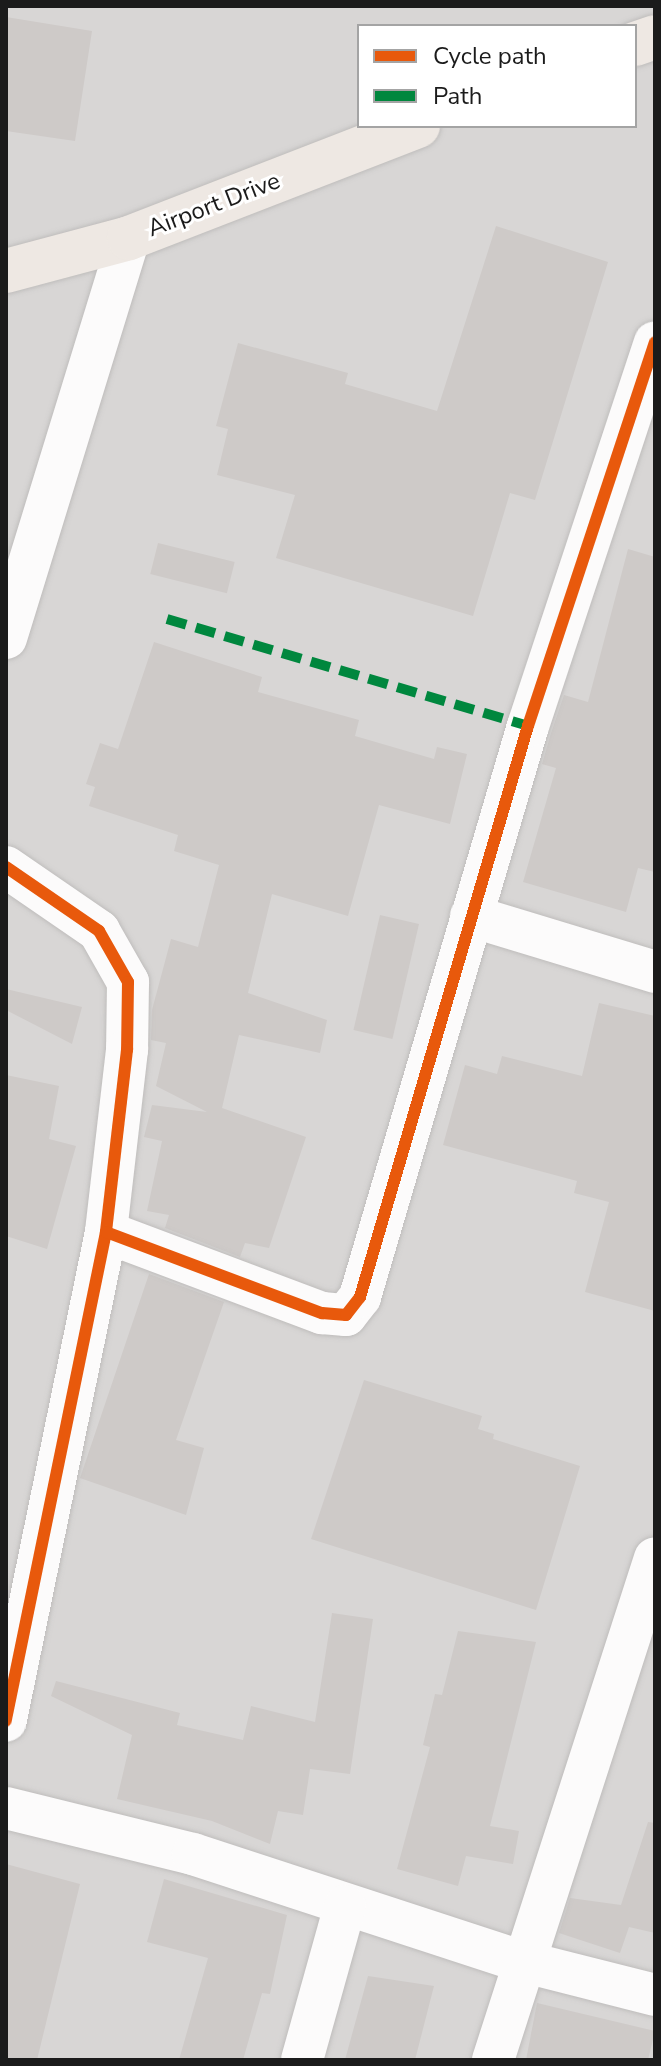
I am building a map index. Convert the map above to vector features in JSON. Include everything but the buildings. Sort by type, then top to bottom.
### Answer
[{"type":"main road","name":"Airport Drive","points":[[6,271],[129,238],[413,128]]},
{"type":"street","points":[[6,638],[129,238]]},
{"type":"street","points":[[106,1232],[322,1313],[346,1315],[360,1297],[471,916],[655,342]]},
{"type":"street","points":[[6,867],[99,931],[128,982],[127,1050],[106,1232],[6,1721]]},
{"type":"street","points":[[471,916],[655,972]]},
{"type":"street","points":[[493,2060],[521,1961],[655,1558]]},
{"type":"street","points":[[6,1808],[193,1854],[521,1961],[655,1995]]},
{"type":"street","points":[[302,2060],[345,1906]]},
{"type":"shaded area","points":[[6,6],[655,6],[655,2060],[6,2060]]},
{"type":"marked path","points":[[167,619],[528,726]]},
{"type":"cycle path","points":[[106,1232],[322,1313],[346,1315],[360,1297],[528,726],[655,342]]},
{"type":"cycle path","points":[[6,867],[99,931],[128,982],[127,1050],[106,1232],[6,1721]]}]
